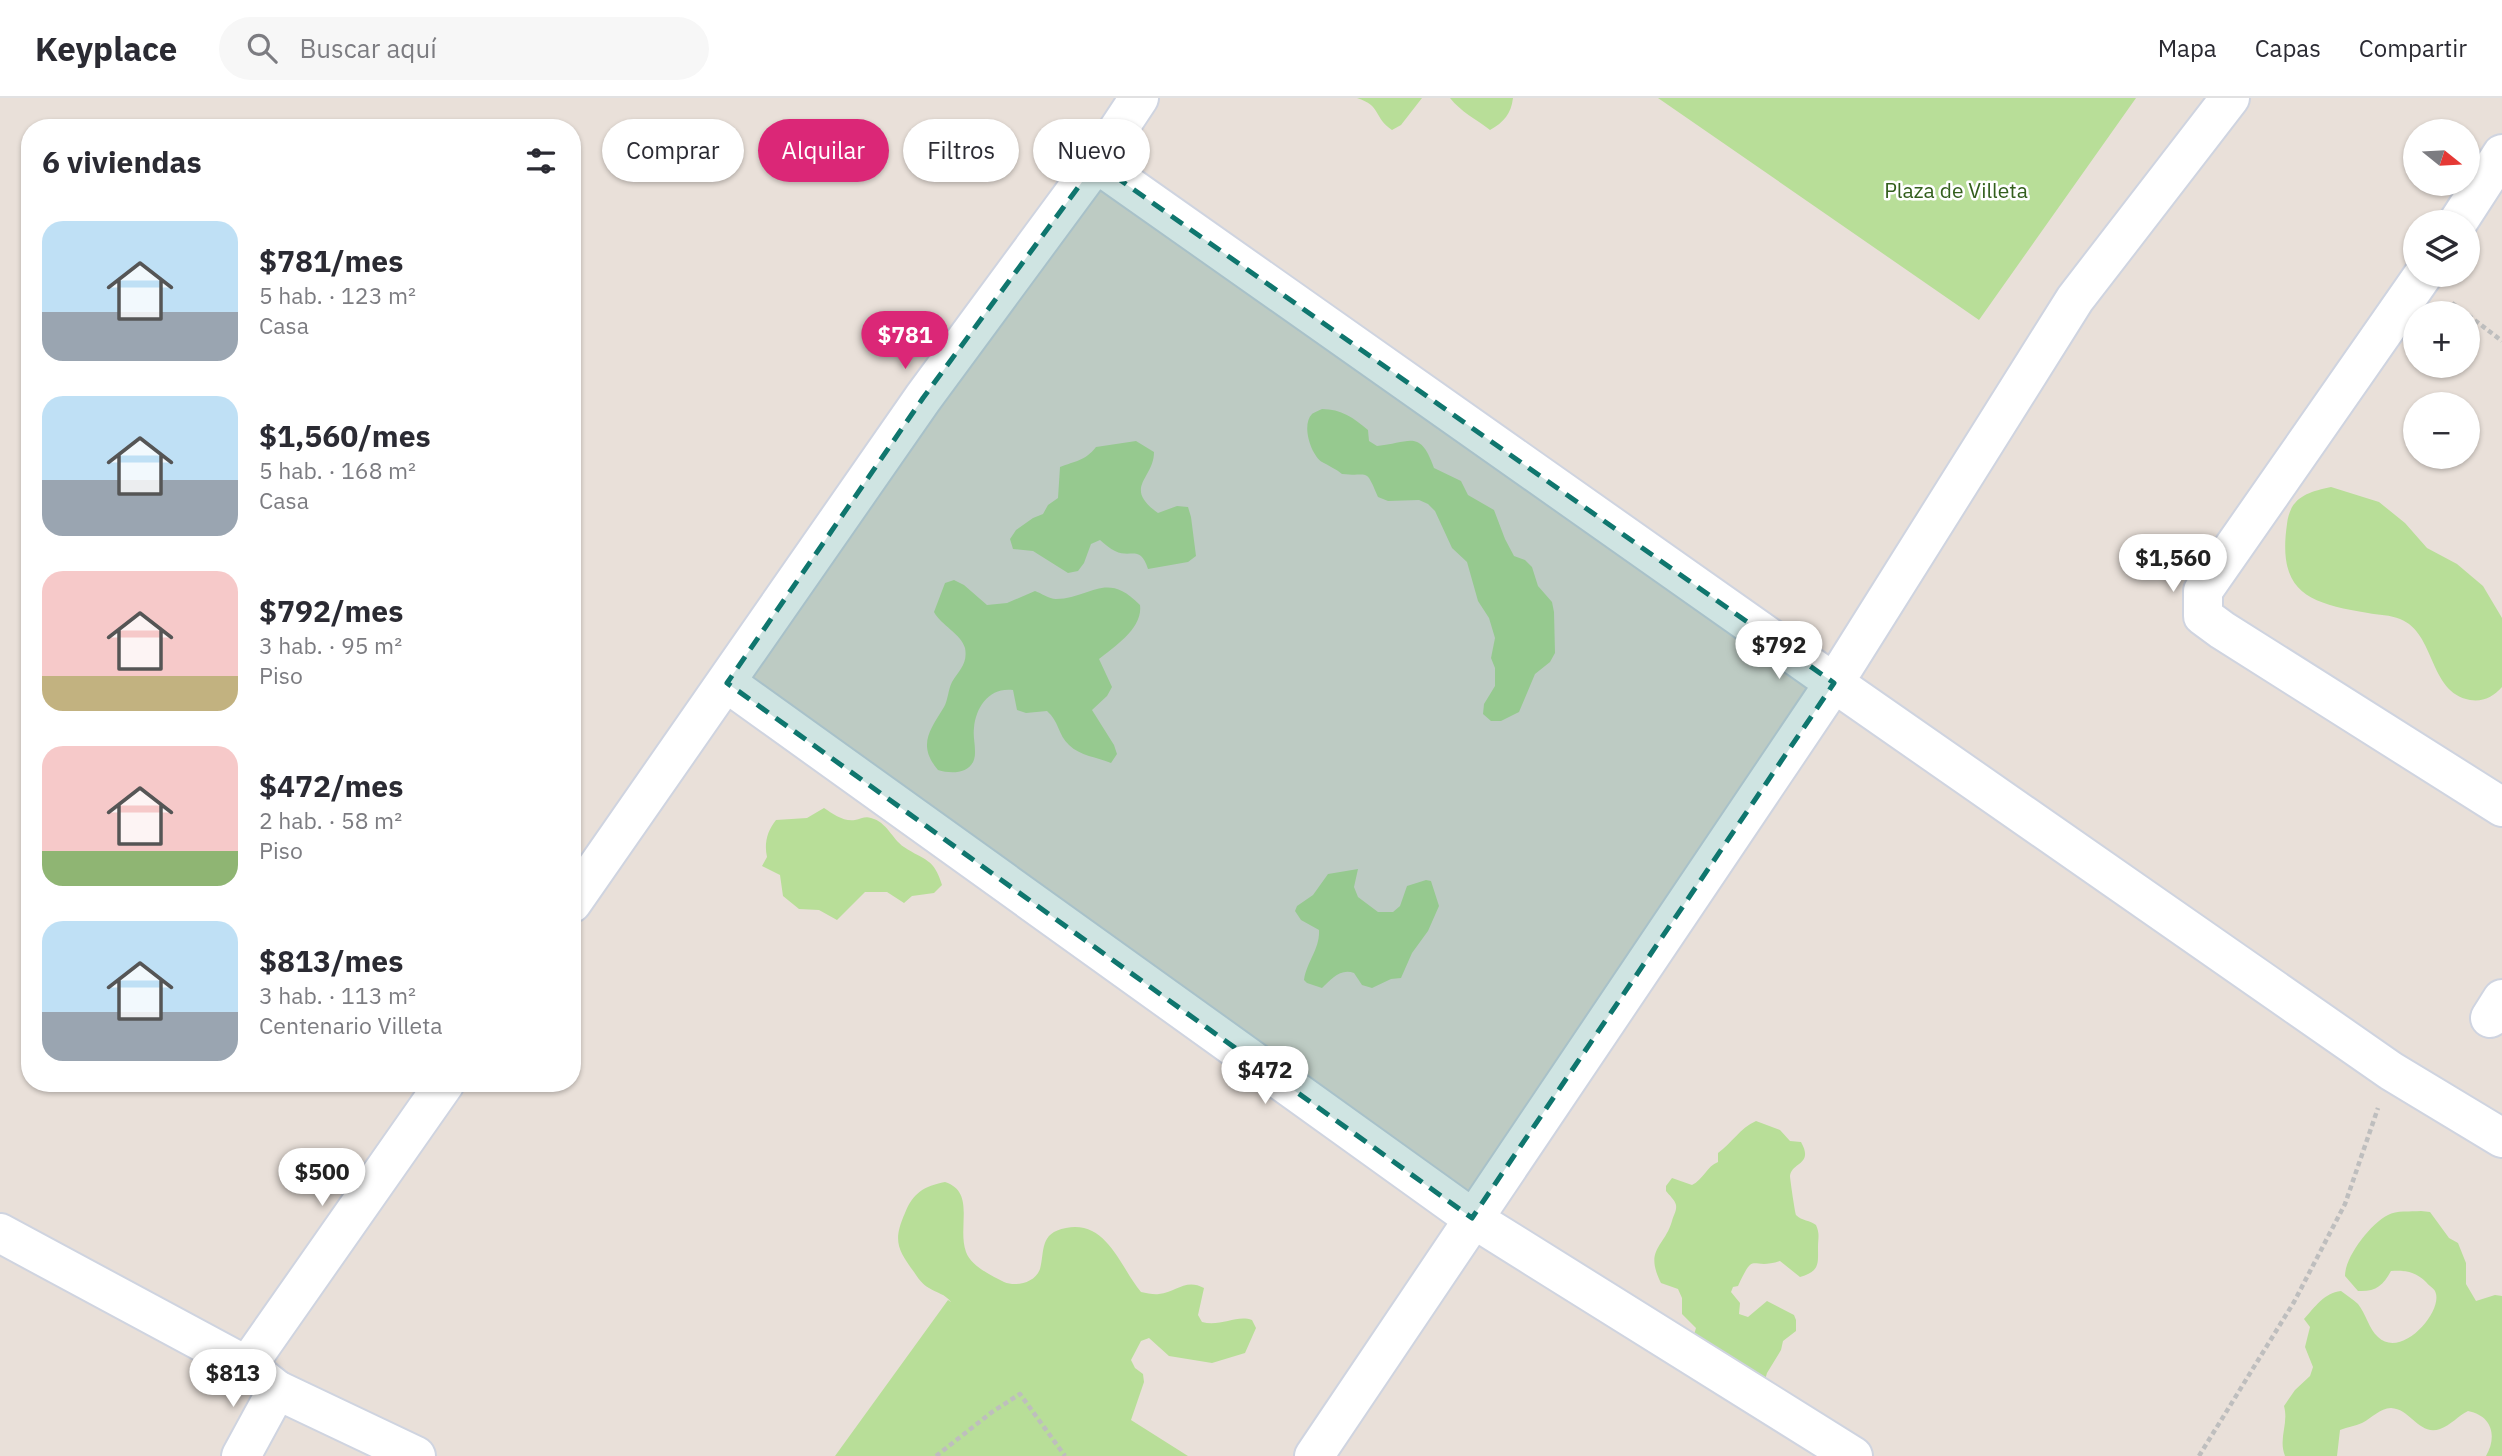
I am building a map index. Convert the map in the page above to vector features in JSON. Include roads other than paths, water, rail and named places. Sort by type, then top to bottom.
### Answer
[{"type":"street","points":[[1125,119],[1139,98]]},
{"type":"street","points":[[1314,1456],[1834,683],[2075,299],[2230,98]]},
{"type":"street","points":[[2466,210],[2502,154]]},
{"type":"street","points":[[581,890],[923,398],[1082,182]]},
{"type":"street","points":[[1123,182],[2391,1071],[2502,1138]]},
{"type":"street","points":[[2416,287],[2203,591],[2203,615],[2222,630],[2502,807]]},
{"type":"street","points":[[727,683],[1472,1218],[1853,1456]]},
{"type":"street","points":[[247,1366],[439,1092]]},
{"type":"street","points":[[0,1233],[247,1366],[277,1390],[416,1456]]},
{"type":"street","points":[[241,1456],[277,1390]]},
{"type":"park label","name":"Plaza de Villeta","points":[[1956,191]]}]
